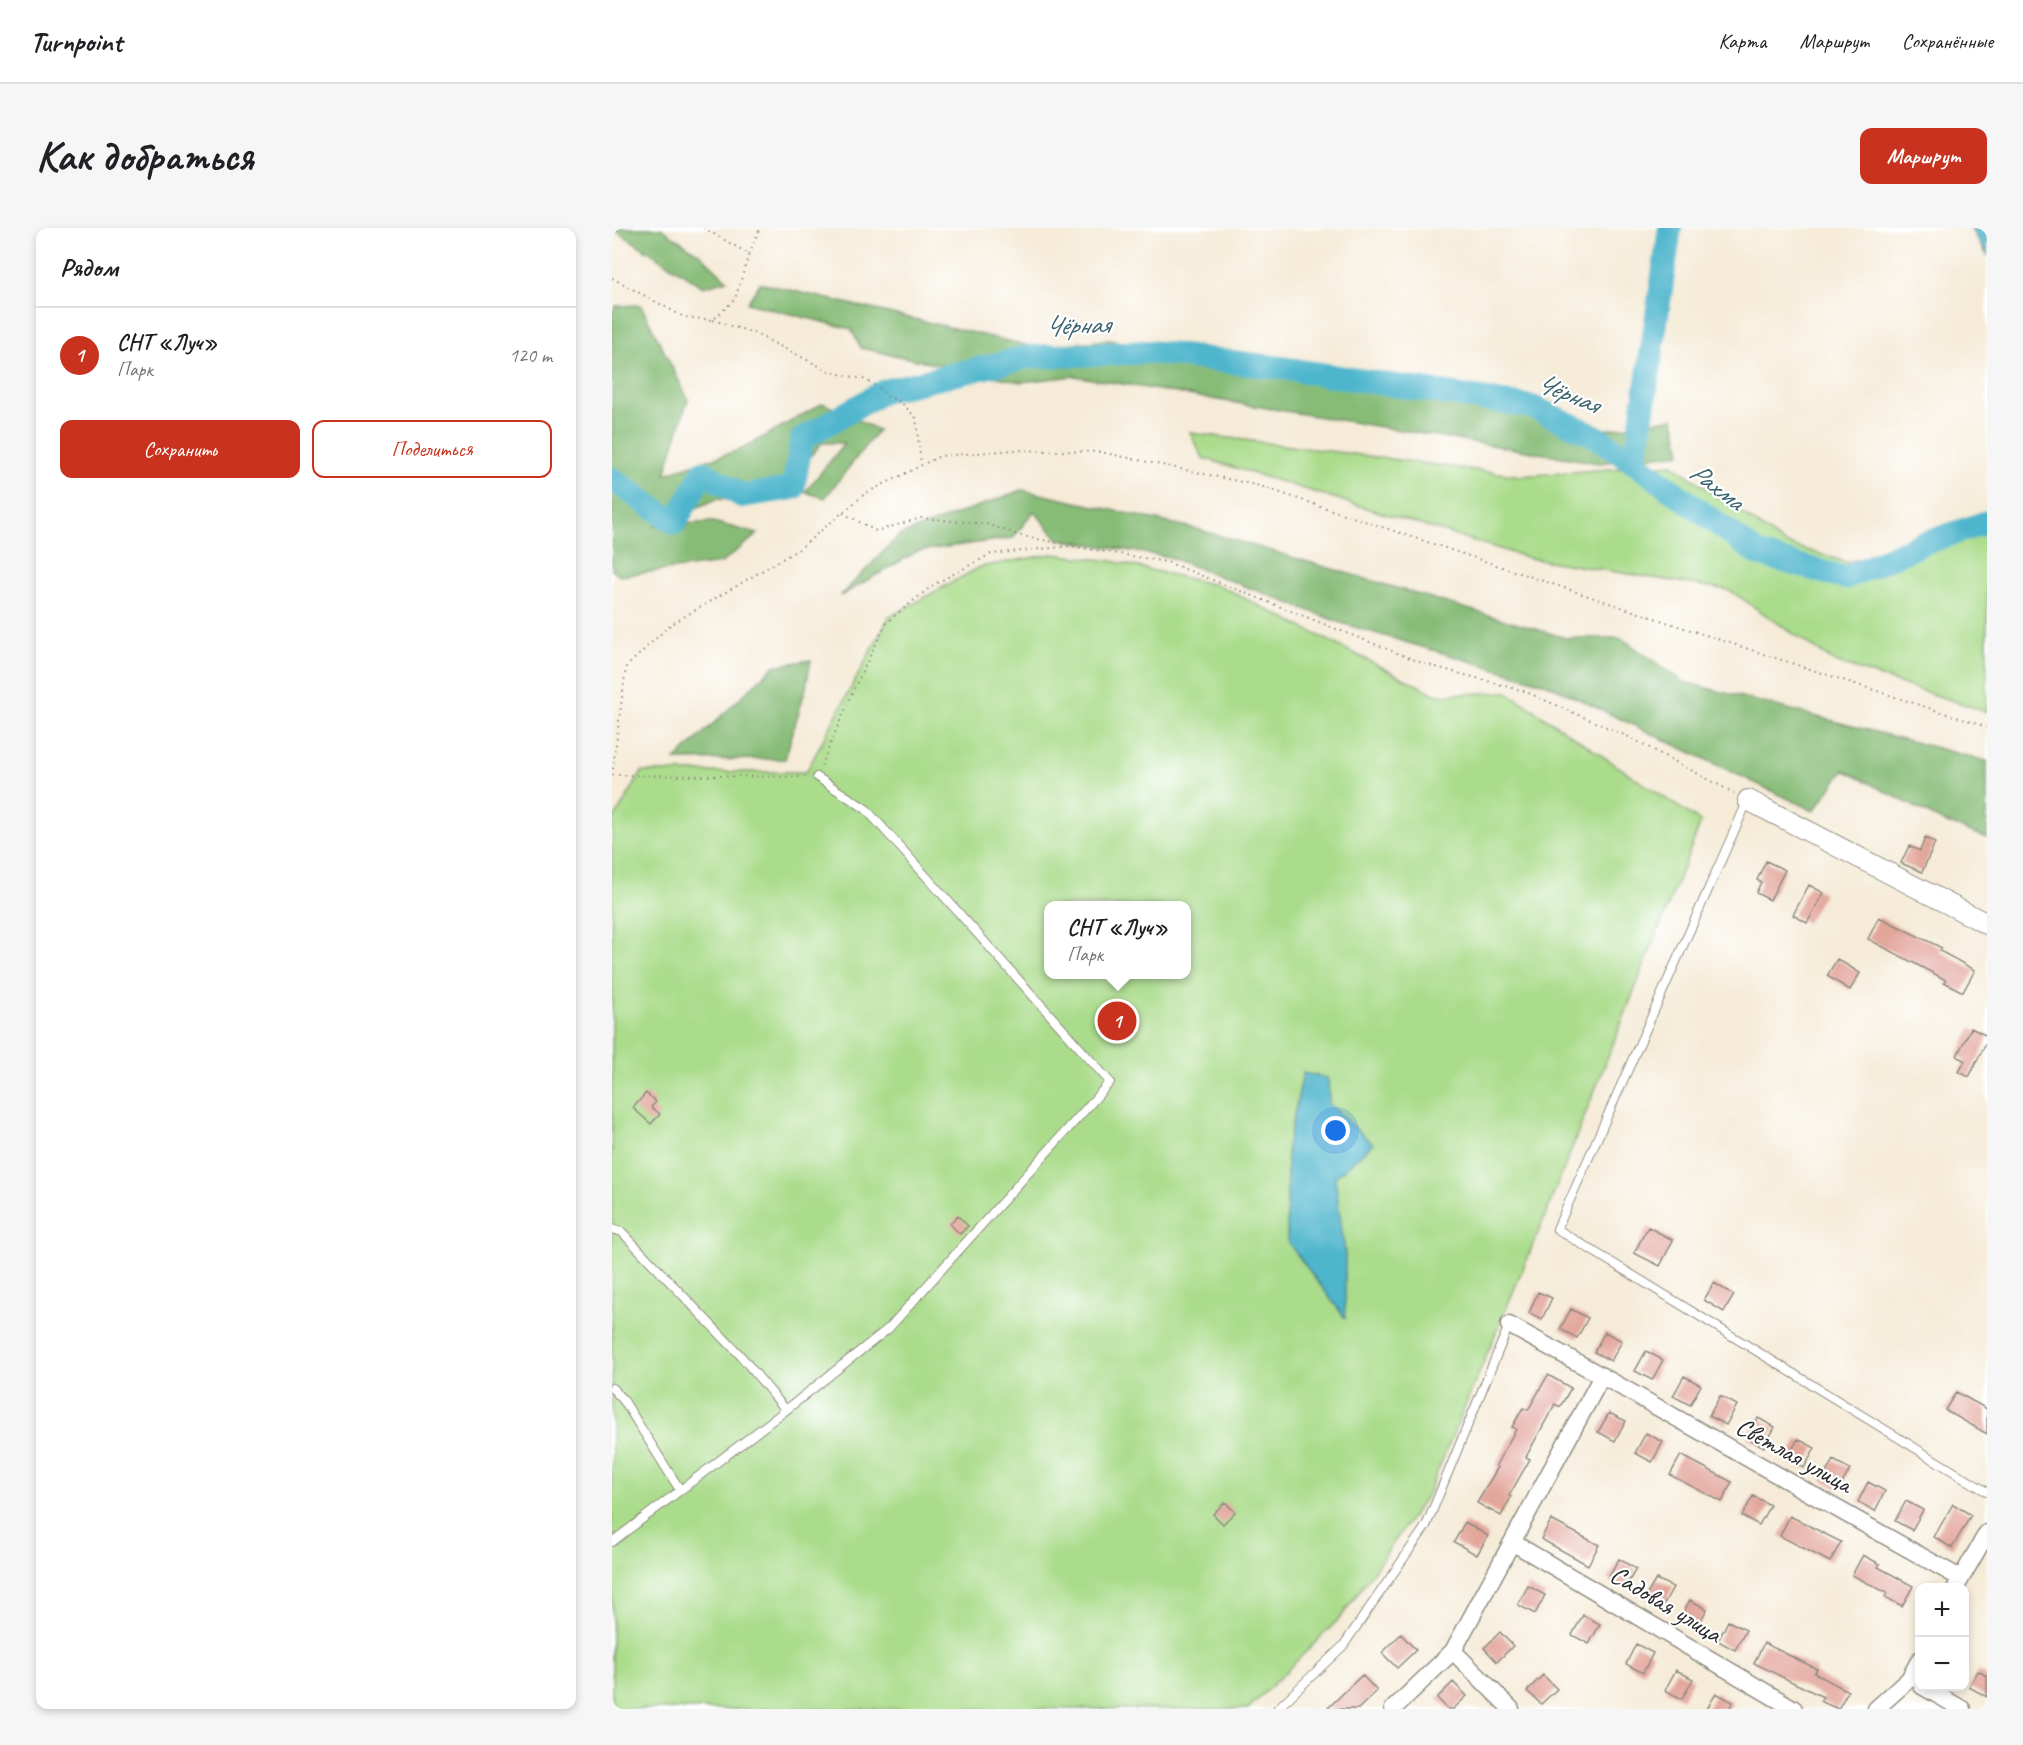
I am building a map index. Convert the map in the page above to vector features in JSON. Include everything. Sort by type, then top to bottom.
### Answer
[{"type":"street","points":[[1748,800],[1987,924]]},
{"type":"street","name":"Светлая улица","points":[[1509,1325],[1602,1376],[1958,1583]]},
{"type":"street","points":[[1393,1709],[1453,1651],[1602,1376]]},
{"type":"street","points":[[1958,1583],[1987,1533]]},
{"type":"street","name":"Садовая улица","points":[[1512,1542],[1794,1709]]},
{"type":"street","points":[[1453,1651],[1511,1709]]},
{"type":"street","points":[[1876,1709],[1915,1685]]},
{"type":"street","points":[[1930,1691],[1962,1709]]},
{"type":"lane","points":[[613,1539],[786,1410],[889,1328],[1110,1082],[866,809],[817,777]]},
{"type":"lane","points":[[1748,800],[1557,1229],[1987,1492]]},
{"type":"lane","points":[[612,1228],[622,1233],[724,1338],[786,1410]]},
{"type":"lane","points":[[1277,1709],[1343,1646],[1426,1526],[1509,1325]]},
{"type":"lane","points":[[612,1388],[624,1401],[680,1490]]},
{"type":"path","points":[[704,228],[749,254]]},
{"type":"path","points":[[713,321],[735,299],[760,228]]},
{"type":"path","points":[[612,278],[684,317],[713,321],[754,333],[831,372],[863,379],[881,389],[886,396],[901,402],[916,418],[921,466]]},
{"type":"path","points":[[1071,546],[991,554],[933,585],[886,623],[851,695],[817,777],[612,775],[626,667],[670,625],[799,549],[866,493],[940,456],[1014,450],[1101,452],[1260,486],[1987,727]]},
{"type":"path","points":[[842,513],[876,531],[921,518],[986,524],[1022,536],[1167,562],[1425,664],[1524,691],[1631,738],[1748,800]]},
{"type":"green space","points":[[612,228],[661,228],[701,255],[727,280],[703,287]]},
{"type":"green space","points":[[760,283],[1034,347],[1109,340],[1240,359],[1603,430],[1674,418],[1681,453],[1599,463],[1074,376],[1021,382],[861,348],[851,329],[747,303]]},
{"type":"green space","points":[[641,305],[688,399],[665,474],[742,449],[823,403],[878,430],[825,498],[805,492],[845,443],[822,443],[768,503],[717,499],[653,526],[713,522],[758,534],[721,563],[620,576],[612,570],[612,312],[616,306]]},
{"type":"green space","points":[[1190,433],[1522,476],[1672,464],[1784,543],[1846,562],[1987,532],[1987,712],[1835,662],[1729,590],[1529,558],[1203,458]]},
{"type":"green space","points":[[1022,490],[1197,529],[1566,638],[1621,638],[1684,682],[1987,761],[1987,838],[1944,822],[1844,770],[1814,811],[1547,684],[1341,623],[1169,557],[1058,539],[1034,511],[1013,538],[918,551],[840,596],[900,535]]},
{"type":"green space","points":[[1052,554],[1112,561],[1220,586],[1437,695],[1507,692],[1701,822],[1543,1221],[1428,1494],[1341,1617],[1248,1709],[612,1709],[612,822],[642,772],[806,772],[889,617],[980,567]]},
{"type":"green space","points":[[811,660],[806,687],[785,759],[675,760],[774,666]]},
{"type":"water","points":[[1971,228],[1987,228],[1987,255]]},
{"type":"water","points":[[1303,1073],[1328,1078],[1329,1104],[1373,1144],[1335,1177],[1345,1253],[1345,1318],[1287,1241],[1287,1147]]},
{"type":"building","points":[[1925,838],[1935,843],[1922,872],[1901,863],[1909,846],[1920,851]]},
{"type":"building","points":[[1766,861],[1785,870],[1770,900],[1756,893],[1761,882],[1757,880]]},
{"type":"building","points":[[1809,885],[1824,893],[1807,923],[1793,915]]},
{"type":"building","points":[[1879,917],[1942,948],[1940,951],[1975,970],[1963,992],[1944,982],[1946,980],[1868,939]]},
{"type":"building","points":[[1837,959],[1860,973],[1850,990],[1827,976]]},
{"type":"building","points":[[1971,1028],[1987,1036],[1987,1041],[1969,1077],[1959,1072],[1965,1061],[1957,1056]]},
{"type":"building","points":[[646,1093],[656,1102],[651,1107],[660,1114],[651,1124],[633,1108]]},
{"type":"building","points":[[958,1216],[968,1226],[960,1234],[950,1224]]},
{"type":"building","points":[[1648,1227],[1673,1240],[1660,1266],[1634,1253]]},
{"type":"building","points":[[1714,1283],[1734,1295],[1724,1312],[1704,1300]]},
{"type":"building","points":[[1538,1292],[1552,1298],[1542,1319],[1529,1313]]},
{"type":"building","points":[[1571,1309],[1588,1318],[1577,1338],[1560,1329]]},
{"type":"building","points":[[1605,1332],[1622,1341],[1611,1361],[1594,1352]]},
{"type":"building","points":[[1646,1351],[1663,1360],[1652,1380],[1635,1371]]},
{"type":"building","points":[[1548,1375],[1571,1388],[1560,1407],[1555,1404],[1526,1457],[1530,1459],[1509,1496],[1511,1497],[1501,1516],[1477,1503],[1516,1429],[1512,1427],[1523,1408],[1528,1410]]},
{"type":"building","points":[[1684,1376],[1701,1385],[1690,1405],[1673,1396]]},
{"type":"building","points":[[1956,1392],[1987,1409],[1987,1434],[1945,1410]]},
{"type":"building","points":[[1720,1396],[1737,1405],[1726,1425],[1709,1416]]},
{"type":"building","points":[[1609,1413],[1626,1421],[1615,1441],[1598,1432]]},
{"type":"building","points":[[1758,1418],[1775,1427],[1764,1447],[1747,1438]]},
{"type":"building","points":[[1646,1433],[1663,1442],[1652,1462],[1635,1453]]},
{"type":"building","points":[[1798,1439],[1815,1448],[1804,1468],[1787,1459]]},
{"type":"building","points":[[1681,1455],[1732,1482],[1722,1502],[1670,1475]]},
{"type":"building","points":[[1833,1460],[1850,1469],[1839,1489],[1822,1480]]},
{"type":"building","points":[[1868,1482],[1885,1491],[1875,1511],[1858,1502]]},
{"type":"building","points":[[1753,1496],[1770,1505],[1759,1525],[1742,1516]]},
{"type":"building","points":[[1906,1501],[1923,1510],[1912,1530],[1895,1521]]},
{"type":"building","points":[[1225,1502],[1235,1512],[1223,1524],[1213,1514]]},
{"type":"building","points":[[1953,1504],[1971,1515],[1952,1548],[1934,1537]]},
{"type":"building","points":[[1790,1516],[1841,1542],[1830,1562],[1780,1536]]},
{"type":"building","points":[[1551,1520],[1599,1545],[1588,1565],[1541,1539]]},
{"type":"building","points":[[1465,1522],[1488,1536],[1477,1555],[1454,1542]]},
{"type":"building","points":[[1863,1555],[1880,1564],[1878,1567],[1913,1586],[1902,1606],[1885,1597],[1887,1593],[1852,1575]]},
{"type":"building","points":[[1619,1559],[1636,1569],[1625,1588],[1608,1579]]},
{"type":"building","points":[[1656,1579],[1673,1587],[1662,1607],[1645,1598]]},
{"type":"building","points":[[1528,1586],[1545,1595],[1535,1614],[1518,1605]]},
{"type":"building","points":[[1690,1600],[1707,1609],[1696,1629],[1679,1620]]},
{"type":"building","points":[[1583,1615],[1600,1624],[1589,1644],[1572,1635]]},
{"type":"building","points":[[1728,1621],[1746,1630],[1735,1650],[1718,1641]]},
{"type":"building","points":[[1500,1632],[1513,1646],[1497,1662],[1484,1648]]},
{"type":"building","points":[[1401,1634],[1416,1650],[1397,1668],[1382,1653]]},
{"type":"building","points":[[1764,1643],[1817,1669],[1814,1673],[1848,1691],[1838,1709],[1820,1701],[1823,1697],[1754,1663]]},
{"type":"building","points":[[1636,1644],[1653,1653],[1643,1673],[1626,1664]]},
{"type":"building","points":[[1676,1670],[1693,1679],[1682,1699],[1665,1690]]},
{"type":"building","points":[[1978,1671],[1987,1676],[1987,1697],[1969,1687]]},
{"type":"building","points":[[1362,1675],[1377,1691],[1358,1709],[1327,1709]]},
{"type":"building","points":[[1543,1675],[1557,1689],[1541,1704],[1527,1691]]},
{"type":"building","points":[[1453,1682],[1467,1696],[1453,1709],[1448,1709],[1437,1698]]},
{"type":"building","points":[[1716,1693],[1733,1702],[1729,1709],[1707,1709]]},
{"type":"waterway","name":"Рахма","points":[[1635,463],[1670,228]]},
{"type":"waterway","name":"Чёрная","points":[[612,479],[675,523],[703,472],[742,496],[793,488],[802,439],[884,391],[1028,357],[1150,352],[1282,368],[1533,407],[1595,436],[1758,554],[1845,578],[1919,545],[1987,522]]},
{"type":"place","name":"СНТ «Луч»","points":[[1117,1021]]}]
